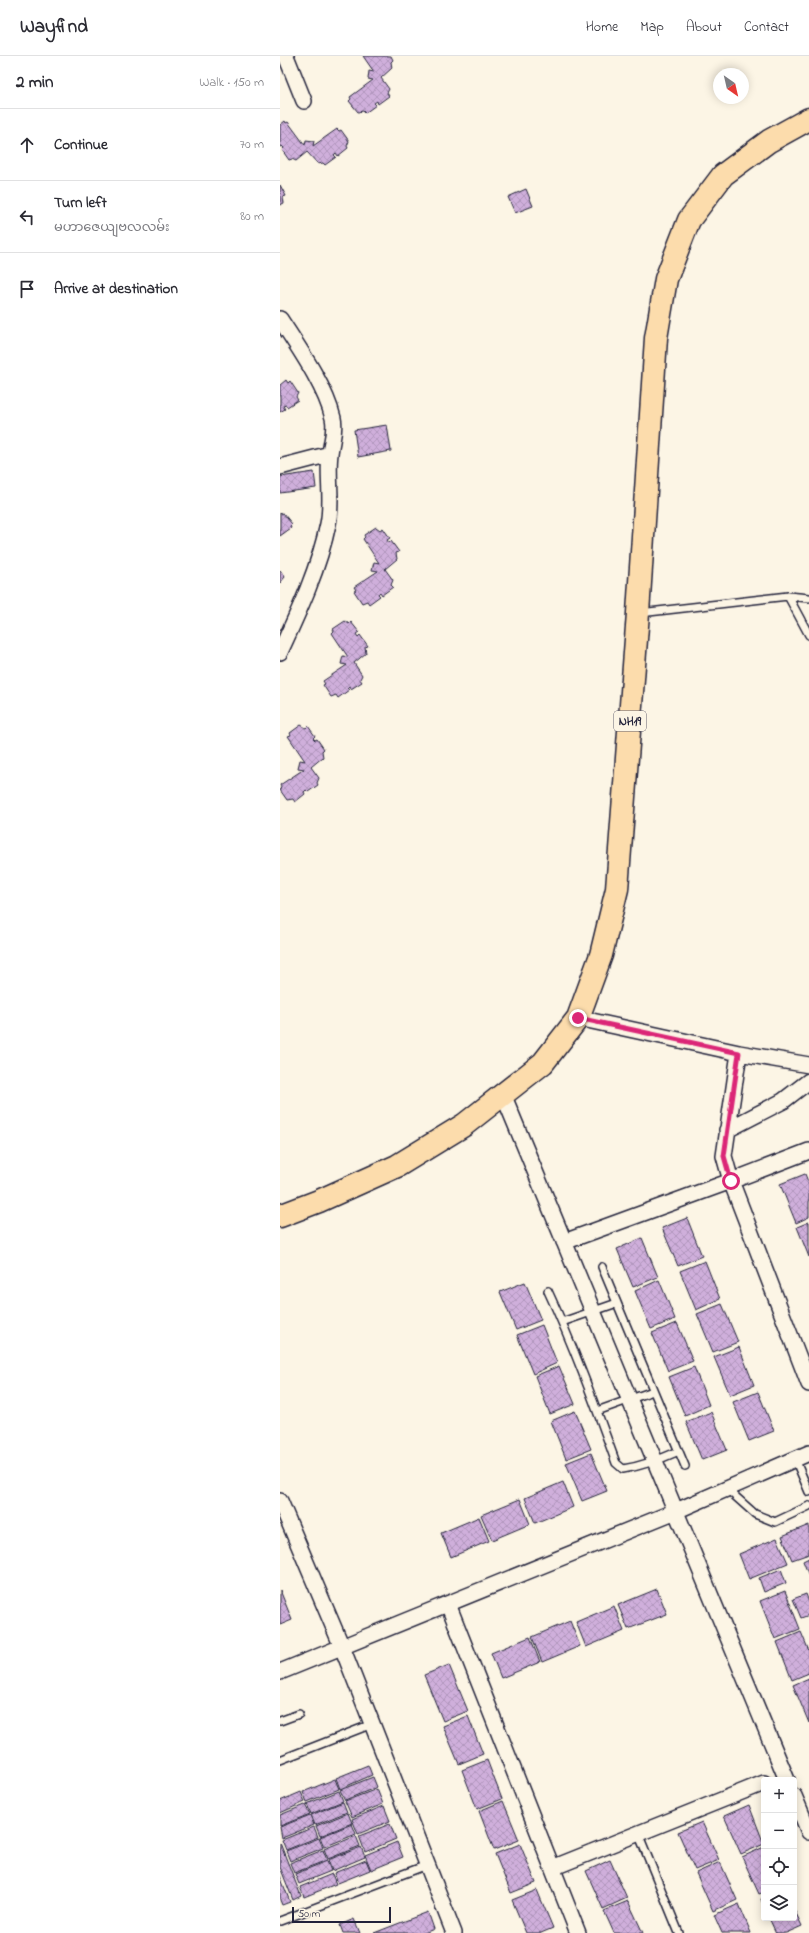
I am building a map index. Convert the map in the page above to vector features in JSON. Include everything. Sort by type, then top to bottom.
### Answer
[{"type":"highway","name":"NH19","points":[[280,1216],[320,1201],[397,1166],[464,1126],[543,1063],[578,1018],[601,955],[617,888],[638,613],[656,338],[666,279],[688,220],[723,175],[769,141],[809,120]]},
{"type":"street","points":[[286,56],[304,101]]},
{"type":"street","points":[[280,319],[306,360],[326,398],[333,419],[334,435],[330,454],[328,523],[317,562],[280,652]]},
{"type":"street","points":[[280,467],[330,454]]},
{"type":"street","points":[[578,1018],[739,1053],[809,1065]]},
{"type":"street","points":[[739,1053],[724,1156],[731,1181],[809,1384]]},
{"type":"street","points":[[727,1130],[783,1101],[809,1081]]},
{"type":"street","points":[[503,1094],[676,1511],[782,1777]]},
{"type":"street","points":[[564,1242],[809,1151]]},
{"type":"street","points":[[280,1672],[676,1511],[809,1453]]},
{"type":"street","points":[[280,1501],[342,1647],[454,1933]]},
{"type":"street","points":[[448,1604],[578,1933]]},
{"type":"street","points":[[552,1868],[761,1784]]},
{"type":"street","points":[[797,1803],[808,1828]]},
{"type":"lane","points":[[638,613],[720,605],[788,596],[809,598]]},
{"type":"lane","points":[[788,596],[809,635]]},
{"type":"lane","points":[[602,1267],[685,1466]]},
{"type":"lane","points":[[548,1291],[597,1410],[616,1463],[623,1469],[655,1461],[679,1451]]},
{"type":"lane","points":[[562,1322],[593,1310],[617,1303]]},
{"type":"lane","points":[[597,1410],[654,1391]]},
{"type":"lane","points":[[795,1459],[809,1492]]},
{"type":"lane","points":[[727,1489],[755,1514],[775,1522],[809,1506]]},
{"type":"lane","points":[[280,1721],[299,1714]]},
{"type":"lane","points":[[280,1760],[372,1724]]},
{"type":"lane","points":[[638,1833],[679,1933]]},
{"type":"lane","points":[[280,1921],[427,1865]]},
{"type":"building","points":[[363,56],[391,56],[393,60],[391,62],[392,68],[381,78],[389,89],[387,93],[389,96],[378,104],[377,101],[374,103],[376,105],[365,113],[363,111],[358,112],[349,101],[351,99],[350,97],[373,80],[368,79],[369,71],[374,72]]},
{"type":"building","points":[[285,121],[286,123],[288,122],[305,145],[306,140],[314,141],[313,146],[337,129],[339,131],[341,130],[349,141],[347,146],[348,148],[338,156],[336,153],[334,155],[336,157],[325,165],[323,163],[318,164],[307,152],[296,161],[292,159],[289,160],[282,150],[284,148],[282,146],[280,147],[280,125]]},
{"type":"building","points":[[280,185],[286,196],[283,197],[284,203],[280,205]]},
{"type":"building","points":[[526,189],[533,206],[515,213],[508,197]]},
{"type":"building","points":[[286,380],[288,383],[290,381],[298,393],[296,397],[298,400],[287,407],[286,405],[283,406],[285,409],[280,412],[280,385]]},
{"type":"building","points":[[387,425],[391,451],[358,457],[354,430]]},
{"type":"building","points":[[314,472],[316,488],[280,493],[280,477]]},
{"type":"building","points":[[280,513],[283,513],[292,524],[290,526],[291,528],[280,536]]},
{"type":"building","points":[[376,527],[380,530],[383,528],[390,538],[387,540],[389,543],[391,541],[399,552],[396,553],[397,559],[385,569],[393,580],[391,585],[393,587],[382,595],[380,592],[378,594],[380,596],[369,604],[367,601],[362,603],[354,591],[356,590],[354,587],[378,571],[372,570],[374,562],[379,563],[363,539],[365,537],[364,535]]},
{"type":"building","points":[[280,570],[285,577],[280,583]]},
{"type":"building","points":[[345,621],[349,624],[351,622],[359,632],[356,634],[358,637],[360,635],[368,646],[365,647],[366,653],[354,663],[362,675],[360,679],[362,682],[351,689],[349,686],[347,688],[349,690],[338,698],[336,695],[331,697],[323,685],[325,684],[323,681],[347,665],[341,664],[343,656],[348,657],[332,633],[334,631],[333,629]]},
{"type":"building","points":[[301,725],[306,728],[308,726],[315,736],[313,738],[315,740],[317,739],[324,749],[322,751],[323,757],[311,767],[319,778],[317,783],[318,785],[308,792],[306,790],[304,792],[305,794],[295,802],[293,799],[287,800],[280,790],[280,785],[304,769],[298,768],[300,760],[305,761],[288,736]]},
{"type":"building","points":[[805,1174],[809,1184],[809,1217],[796,1223],[780,1184]]},
{"type":"building","points":[[687,1218],[702,1256],[678,1266],[662,1228]]},
{"type":"building","points":[[809,1222],[809,1257],[797,1227]]},
{"type":"building","points":[[642,1238],[658,1277],[633,1287],[617,1249]]},
{"type":"building","points":[[705,1261],[720,1299],[696,1310],[680,1271]]},
{"type":"building","points":[[659,1280],[675,1319],[651,1329],[635,1291]]},
{"type":"building","points":[[525,1282],[541,1320],[516,1330],[500,1292]]},
{"type":"building","points":[[722,1304],[738,1342],[713,1352],[697,1314]]},
{"type":"building","points":[[677,1323],[693,1361],[668,1371],[652,1333]]},
{"type":"building","points":[[542,1325],[557,1363],[533,1374],[517,1335]]},
{"type":"building","points":[[739,1347],[754,1385],[730,1395],[714,1357]]},
{"type":"building","points":[[559,1366],[575,1404],[550,1414],[535,1376]]},
{"type":"building","points":[[694,1367],[709,1405],[685,1416],[669,1377]]},
{"type":"building","points":[[758,1392],[774,1431],[749,1441],[733,1402]]},
{"type":"building","points":[[575,1411],[591,1449],[566,1459],[551,1421]]},
{"type":"building","points":[[711,1412],[727,1450],[702,1460],[686,1422]]},
{"type":"building","points":[[591,1453],[607,1491],[582,1501],[566,1463]]},
{"type":"building","points":[[563,1482],[573,1507],[535,1523],[525,1498]]},
{"type":"building","points":[[520,1499],[530,1524],[492,1540],[481,1515]]},
{"type":"building","points":[[479,1517],[489,1541],[451,1557],[441,1533]]},
{"type":"building","points":[[809,1525],[809,1554],[792,1560],[782,1536]]},
{"type":"building","points":[[777,1538],[788,1563],[749,1579],[739,1554]]},
{"type":"building","points":[[809,1558],[809,1576],[803,1561]]},
{"type":"building","points":[[781,1569],[786,1583],[764,1592],[759,1578]]},
{"type":"building","points":[[657,1589],[667,1614],[628,1629],[618,1605]]},
{"type":"building","points":[[280,1590],[292,1620],[280,1625]]},
{"type":"building","points":[[785,1591],[800,1629],[775,1639],[760,1601]]},
{"type":"building","points":[[806,1594],[809,1602],[809,1615],[801,1618],[793,1599]]},
{"type":"building","points":[[614,1606],[624,1631],[586,1647],[576,1622]]},
{"type":"building","points":[[570,1621],[580,1646],[542,1662],[532,1637]]},
{"type":"building","points":[[801,1632],[809,1651],[809,1673],[792,1680],[777,1642]]},
{"type":"building","points":[[530,1637],[540,1662],[501,1678],[491,1653]]},
{"type":"building","points":[[449,1665],[468,1711],[443,1721],[424,1675]]},
{"type":"building","points":[[809,1678],[809,1723],[793,1685]]},
{"type":"building","points":[[468,1716],[483,1754],[459,1764],[443,1726]]},
{"type":"building","points":[[487,1760],[502,1799],[477,1809],[462,1770]]},
{"type":"building","points":[[368,1765],[372,1775],[340,1789],[336,1778]]},
{"type":"building","points":[[373,1777],[377,1787],[345,1800],[340,1790]]},
{"type":"building","points":[[335,1779],[339,1789],[307,1802],[303,1792]]},
{"type":"building","points":[[377,1789],[383,1804],[352,1817],[345,1801]]},
{"type":"building","points":[[339,1791],[343,1801],[311,1814],[307,1804]]},
{"type":"building","points":[[301,1792],[305,1802],[280,1813],[280,1801]]},
{"type":"building","points":[[503,1801],[519,1840],[494,1850],[479,1811]]},
{"type":"building","points":[[343,1802],[347,1812],[315,1825],[311,1815]]},
{"type":"building","points":[[305,1805],[310,1814],[280,1826],[280,1815]]},
{"type":"building","points":[[749,1805],[761,1836],[761,1845],[741,1854],[724,1816]]},
{"type":"building","points":[[384,1806],[390,1821],[358,1834],[352,1819]]},
{"type":"building","points":[[348,1813],[352,1823],[320,1836],[316,1826]]},
{"type":"building","points":[[310,1815],[314,1825],[282,1838],[280,1827]]},
{"type":"building","points":[[702,1822],[719,1860],[695,1870],[678,1832]]},
{"type":"building","points":[[352,1824],[356,1834],[324,1847],[320,1837]]},
{"type":"building","points":[[390,1824],[396,1839],[365,1852],[359,1836]]},
{"type":"building","points":[[314,1827],[318,1837],[286,1850],[282,1840]]},
{"type":"building","points":[[356,1836],[360,1846],[328,1859],[324,1849]]},
{"type":"building","points":[[319,1838],[323,1848],[290,1861],[286,1851]]},
{"type":"building","points":[[397,1842],[403,1857],[371,1870],[365,1855]]},
{"type":"building","points":[[280,1843],[301,1896],[293,1900],[280,1867]]},
{"type":"building","points":[[520,1844],[536,1883],[511,1893],[495,1854]]},
{"type":"building","points":[[361,1847],[365,1857],[332,1871],[328,1860]]},
{"type":"building","points":[[761,1848],[761,1893],[759,1894],[742,1857]]},
{"type":"building","points":[[323,1850],[327,1860],[294,1873],[290,1863]]},
{"type":"building","points":[[366,1860],[370,1870],[338,1883],[334,1873]]},
{"type":"building","points":[[610,1860],[627,1898],[603,1909],[586,1871]]},
{"type":"building","points":[[327,1861],[331,1871],[299,1884],[295,1874]]},
{"type":"building","points":[[720,1862],[737,1900],[713,1911],[696,1873]]},
{"type":"building","points":[[332,1874],[336,1884],[304,1897],[300,1887]]},
{"type":"building","points":[[280,1876],[290,1902],[282,1905],[280,1900]]},
{"type":"building","points":[[537,1890],[553,1928],[541,1933],[526,1933],[512,1900]]},
{"type":"building","points":[[628,1901],[643,1933],[614,1933],[604,1911]]},
{"type":"building","points":[[739,1904],[751,1933],[722,1933],[714,1915]]},
{"type":"building","points":[[428,1912],[434,1929],[424,1933],[374,1933]]},
{"type":"building","points":[[797,1915],[802,1926],[786,1933],[776,1933],[770,1921],[797,1921]]},
{"type":"building","points":[[354,1919],[360,1933],[343,1933],[340,1925]]},
{"type":"route","points":[[578,1018],[739,1053],[724,1156],[731,1181]]}]
